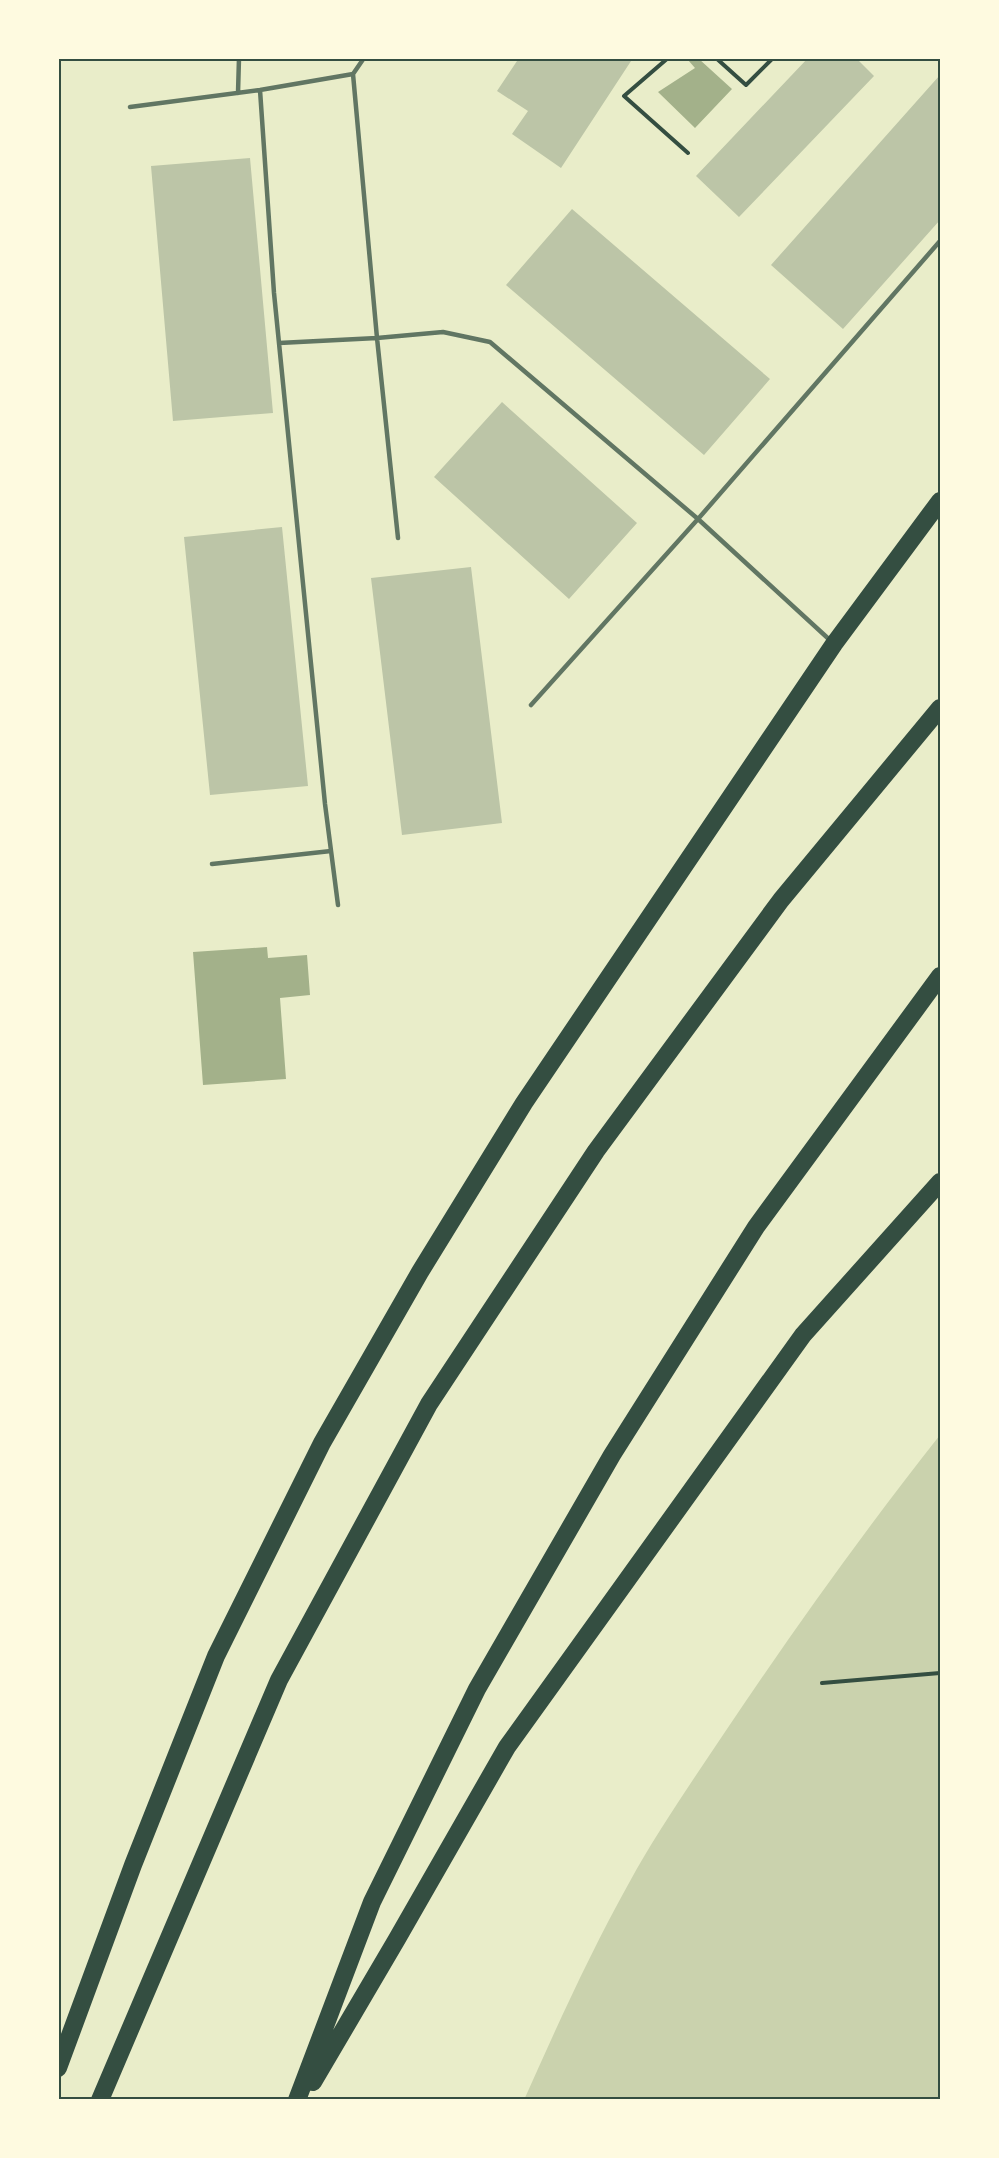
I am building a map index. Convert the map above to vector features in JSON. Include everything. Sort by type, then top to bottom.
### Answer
[{"type":"highway","points":[[58,2068],[133,1865],[216,1656],[322,1443],[420,1272],[524,1103],[834,644],[940,501]]},
{"type":"highway","points":[[100,2100],[279,1680],[429,1404],[609,1132],[781,900],[940,708]]},
{"type":"highway","points":[[297,2100],[372,1902],[477,1689],[612,1455],[756,1227],[940,976]]},
{"type":"highway","points":[[303,2100],[507,1747],[803,1335],[940,1182]]},
{"type":"lane","points":[[238,93],[239,58]]},
{"type":"lane","points":[[364,58],[353,74],[398,538]]},
{"type":"lane","points":[[130,107],[260,90],[353,74]]},
{"type":"lane","points":[[260,90],[274,292],[338,905]]},
{"type":"lane","points":[[531,705],[698,519],[940,241]]},
{"type":"lane","points":[[279,343],[443,332],[490,342],[698,519],[834,644]]},
{"type":"lane","points":[[212,864],[331,851]]},
{"type":"path","points":[[668,58],[624,96],[688,153]]},
{"type":"path","points":[[716,58],[746,85],[773,58]]},
{"type":"path","points":[[822,1683],[940,1673]]},
{"type":"shaded area","points":[[689,59],[699,59],[732,89],[695,128],[658,92],[695,68]]},
{"type":"shaded area","points":[[267,947],[268,958],[307,955],[310,995],[280,998],[286,1079],[203,1085],[193,952]]},
{"type":"shaded area","points":[[940,1435],[940,2099],[524,2100],[601,1936],[664,1824],[804,1617],[857,1543]]},
{"type":"building","points":[[519,58],[633,58],[561,168],[512,134],[528,111],[497,91]]},
{"type":"building","points":[[808,58],[856,58],[874,76],[739,217],[696,176]]},
{"type":"building","points":[[940,75],[940,220],[843,329],[771,265]]},
{"type":"building","points":[[250,158],[273,413],[173,421],[151,166]]},
{"type":"building","points":[[572,209],[770,379],[704,455],[506,285]]},
{"type":"building","points":[[502,402],[637,523],[569,599],[434,477]]},
{"type":"building","points":[[282,527],[308,786],[210,795],[184,537]]},
{"type":"building","points":[[471,567],[502,823],[402,835],[371,578]]}]
